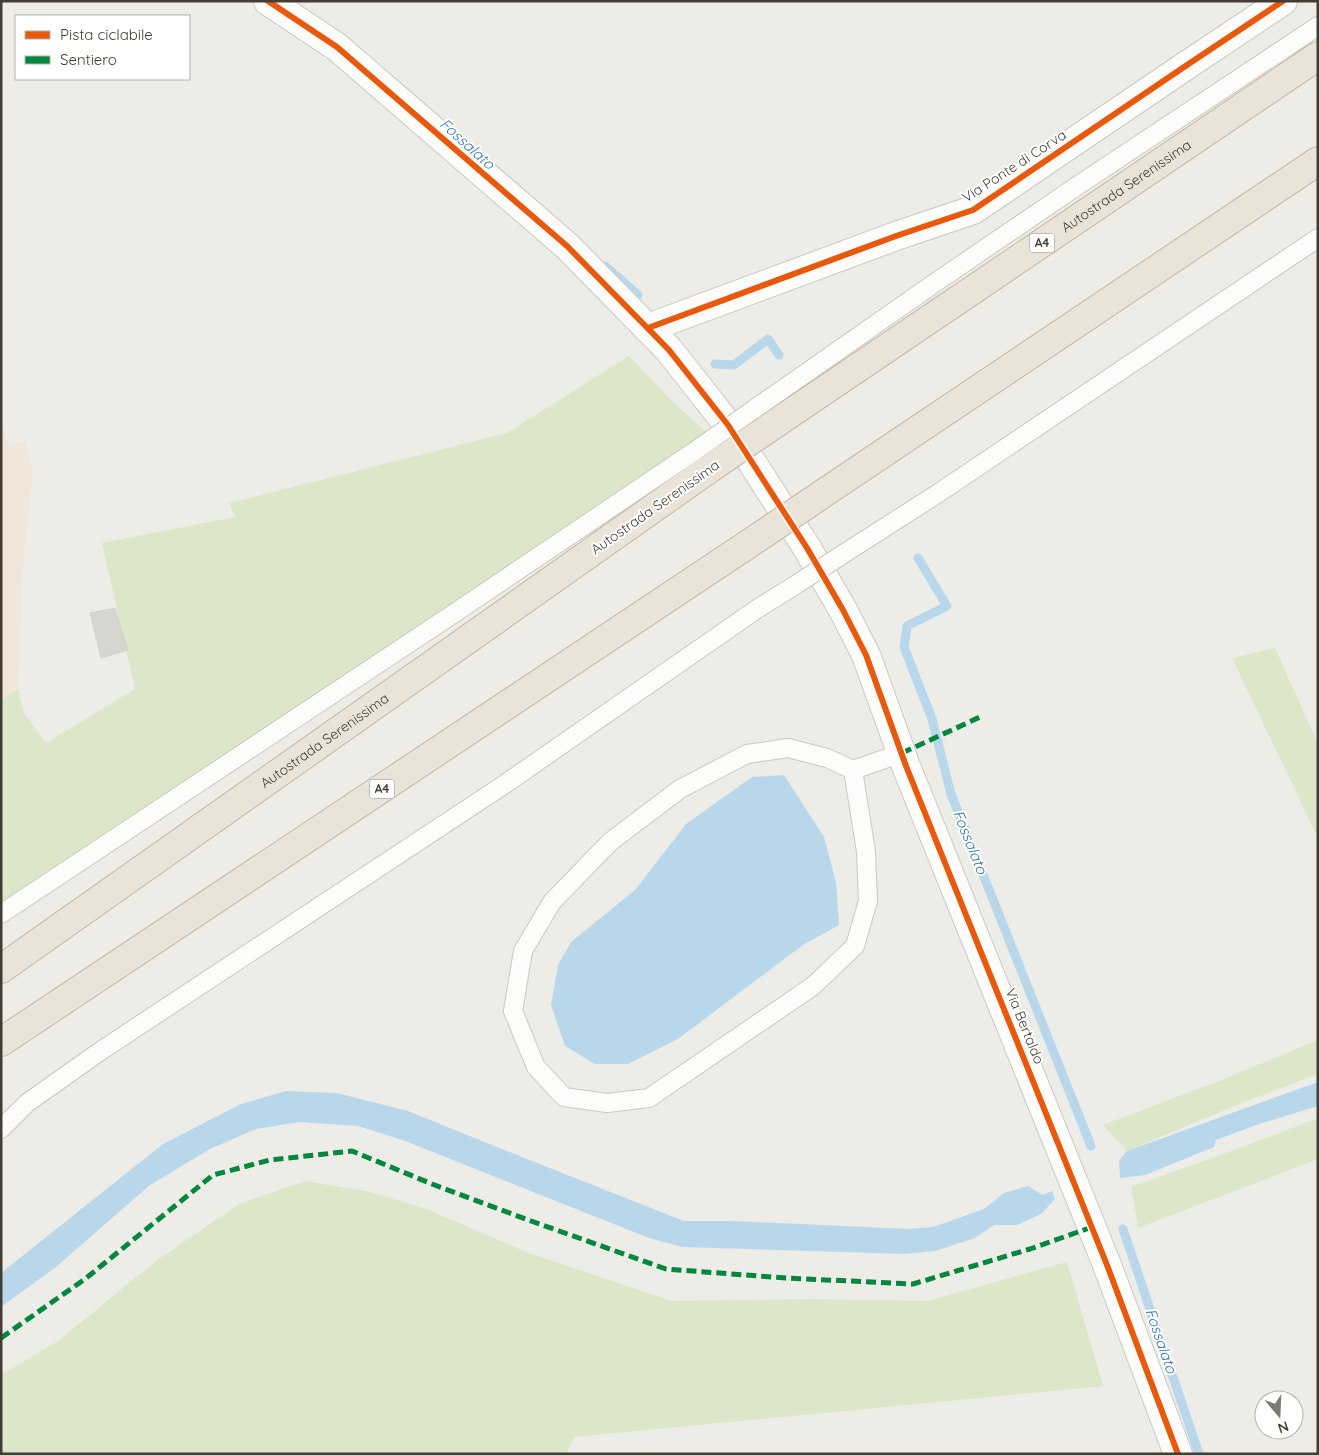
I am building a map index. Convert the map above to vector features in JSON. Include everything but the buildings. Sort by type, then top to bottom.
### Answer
[{"type":"highway","name":"Autostrada Serenissima","points":[[1,969],[759,420],[1318,56]]},
{"type":"highway","name":"A4","points":[[1,1042],[762,535],[1318,160]]},
{"type":"street","name":"Via Bertaldo","points":[[268,1],[337,47],[568,246],[669,350],[728,425],[807,548],[843,610],[866,655],[902,753],[1104,1258],[1178,1454]]},
{"type":"street","name":"Via Ponte di Corva","points":[[648,328],[896,236],[973,210],[1283,1]]},
{"type":"lane","points":[[759,420],[939,280],[1318,26]]},
{"type":"lane","points":[[1,1129],[27,1103],[102,1050],[506,784],[757,610],[937,494],[1318,238]]},
{"type":"lane","points":[[1,914],[355,679],[702,460]]},
{"type":"lane","points":[[853,770],[866,852],[868,901],[855,946],[813,986],[649,1098],[607,1103],[564,1097],[536,1067],[513,1011],[523,951],[552,902],[610,842],[680,789],[747,754],[788,748],[827,758],[853,770],[902,753]]},
{"type":"shaded area","points":[[1,422],[9,445],[25,441],[33,474],[24,551],[18,689],[1,700]]},
{"type":"green space","points":[[629,356],[675,404],[711,436],[1,909],[1,700],[18,689],[24,713],[46,743],[135,689],[102,543],[235,517],[229,503],[507,433]]},
{"type":"green space","points":[[1275,648],[1318,744],[1318,838],[1232,658]]},
{"type":"green space","points":[[1318,1040],[1318,1074],[1239,1104],[1127,1151],[1103,1125],[1224,1079]]},
{"type":"green space","points":[[1318,1118],[1318,1159],[1138,1228],[1131,1187]]},
{"type":"green space","points":[[305,1181],[370,1192],[427,1209],[526,1252],[672,1301],[814,1299],[927,1301],[1067,1262],[1103,1386],[574,1437],[566,1454],[1,1454],[1,1375],[58,1341],[156,1261],[239,1204]]},
{"type":"water","points":[[784,775],[824,837],[836,882],[839,925],[803,945],[678,1039],[628,1064],[595,1064],[565,1046],[551,1005],[558,965],[571,942],[635,890],[686,824],[752,777]]},
{"type":"water","points":[[1318,1082],[1318,1106],[1259,1124],[1216,1140],[1214,1147],[1145,1175],[1120,1178],[1119,1161],[1127,1151]]},
{"type":"water","points":[[286,1091],[337,1093],[408,1111],[684,1221],[733,1221],[909,1229],[933,1227],[984,1209],[1004,1193],[1028,1186],[1042,1195],[1052,1191],[1055,1199],[1041,1214],[1017,1225],[994,1225],[975,1238],[935,1251],[905,1254],[682,1247],[649,1238],[405,1141],[358,1126],[300,1122],[256,1129],[210,1149],[150,1185],[56,1267],[1,1307],[1,1273],[163,1144],[241,1104]]},
{"type":"waterway","name":"Fossalato","points":[[605,266],[638,295]]},
{"type":"waterway","name":"Fossalato","points":[[715,364],[734,365],[768,339],[779,355]]},
{"type":"waterway","name":"Fossalato","points":[[918,558],[947,606],[907,626],[904,647],[932,719],[951,794],[1091,1146]]},
{"type":"waterway","name":"Fossalato","points":[[1123,1229],[1199,1454]]},
{"type":"marked path","points":[[902,753],[980,717]]},
{"type":"marked path","points":[[1,1338],[85,1279],[213,1175],[270,1160],[352,1151],[432,1184],[666,1269],[786,1278],[913,1284],[1030,1249],[1092,1227]]},
{"type":"cycle path","points":[[268,1],[337,47],[567,246],[669,350],[728,425],[807,548],[843,610],[866,655],[906,766],[1107,1265],[1178,1454]]},
{"type":"cycle path","points":[[648,328],[896,236],[973,210],[1283,1]]}]
